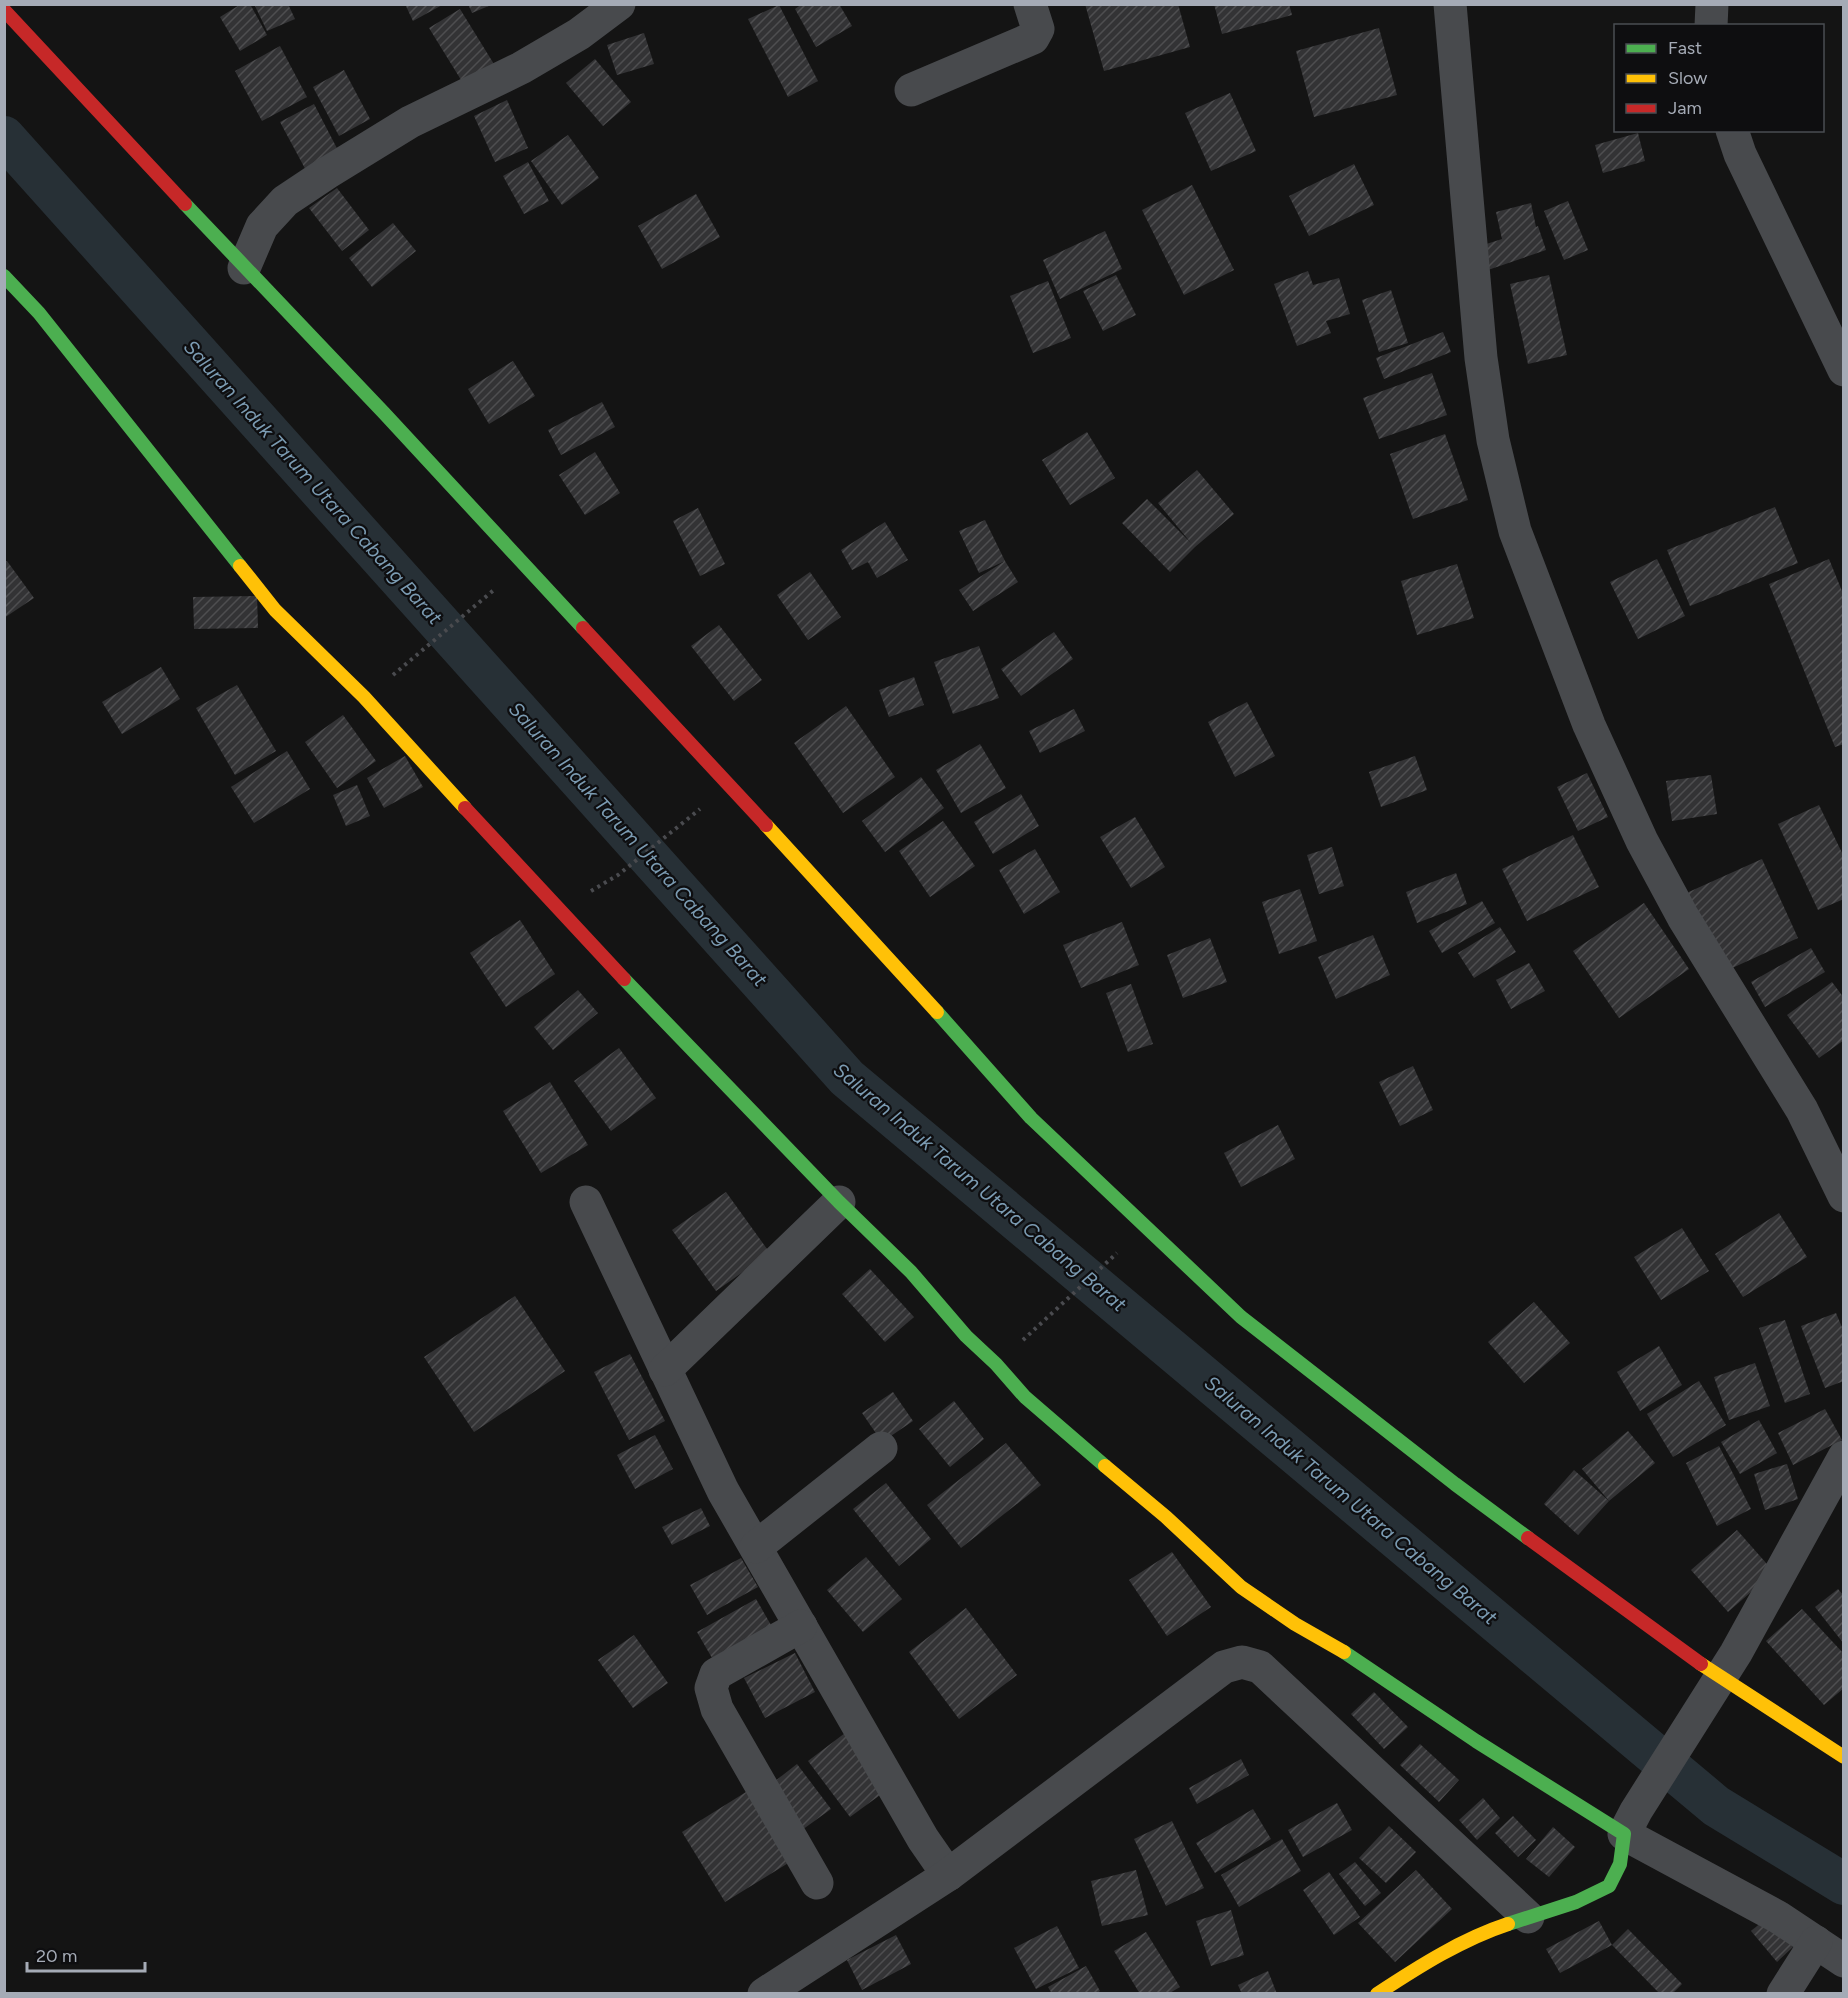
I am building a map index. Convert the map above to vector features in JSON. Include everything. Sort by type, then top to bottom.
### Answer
[{"type":"street","points":[[244,268],[262,226],[285,201],[410,122],[520,68],[579,34],[619,4]]},
{"type":"street","points":[[911,90],[1033,38],[1038,29],[1030,4]]},
{"type":"street","points":[[1450,4],[1481,358],[1493,440],[1515,531],[1589,725],[1642,841],[1683,917],[1802,1110],[1844,1196]]},
{"type":"street","points":[[1711,24],[1712,4]]},
{"type":"street","points":[[4,10],[244,268],[384,413],[867,934],[1031,1118],[1162,1244],[1241,1317],[1455,1484],[1719,1677],[1844,1757]]},
{"type":"street","points":[[1733,132],[1740,154],[1844,370]]},
{"type":"street","points":[[4,276],[39,313],[275,610],[364,697],[572,925],[838,1202],[911,1272],[966,1336],[1025,1396],[1166,1517],[1241,1587],[1295,1624],[1352,1656],[1476,1741],[1624,1834],[1779,1917],[1844,1961]]},
{"type":"street","points":[[586,1202],[723,1491],[937,1859]]},
{"type":"street","points":[[665,1370],[838,1202]]},
{"type":"street","points":[[756,1547],[881,1448]]},
{"type":"street","points":[[1377,1994],[1404,1976],[1481,1933],[1576,1902],[1609,1886],[1620,1864],[1624,1834],[1719,1677],[1736,1653],[1844,1457]]},
{"type":"street","points":[[801,1626],[716,1674],[711,1688],[717,1709],[817,1883]]},
{"type":"street","points":[[764,1994],[937,1859],[1224,1667],[1242,1662],[1260,1667],[1528,1917]]},
{"type":"street","points":[[1783,1994],[1816,1942]]},
{"type":"path","points":[[407,664],[494,590]]},
{"type":"path","points":[[618,875],[701,808]]},
{"type":"path","points":[[1036,1328],[1108,1261]]},
{"type":"building","points":[[241,4],[250,4],[267,35],[240,51],[220,17]]},
{"type":"building","points":[[254,4],[288,4],[295,19],[267,31]]},
{"type":"building","points":[[405,4],[444,4],[413,21]]},
{"type":"building","points":[[468,4],[491,4],[491,5],[472,13]]},
{"type":"building","points":[[802,4],[839,4],[852,26],[816,47],[795,9]]},
{"type":"building","points":[[1085,4],[1178,4],[1190,47],[1104,71]]},
{"type":"building","points":[[1214,4],[1289,4],[1292,15],[1222,34]]},
{"type":"building","points":[[779,5],[818,81],[788,97],[748,19]]},
{"type":"building","points":[[460,9],[497,69],[466,88],[429,28]]},
{"type":"building","points":[[1379,28],[1397,95],[1314,117],[1296,51]]},
{"type":"building","points":[[644,33],[654,64],[617,75],[607,45]]},
{"type":"building","points":[[280,46],[307,97],[262,121],[235,71]]},
{"type":"building","points":[[595,59],[631,102],[603,126],[566,83]]},
{"type":"building","points":[[344,70],[370,119],[339,136],[313,87]]},
{"type":"building","points":[[1230,93],[1256,151],[1211,171],[1185,113]]},
{"type":"building","points":[[507,100],[528,148],[495,162],[474,116]]},
{"type":"building","points":[[314,104],[342,158],[309,176],[280,122]]},
{"type":"building","points":[[1638,133],[1645,161],[1603,173],[1595,145]]},
{"type":"building","points":[[568,135],[599,178],[562,205],[531,161]]},
{"type":"building","points":[[528,162],[549,201],[524,214],[503,176]]},
{"type":"building","points":[[1354,164],[1374,205],[1309,236],[1289,196]]},
{"type":"building","points":[[1192,185],[1234,270],[1184,295],[1142,210]]},
{"type":"building","points":[[337,188],[369,230],[342,251],[309,208]]},
{"type":"building","points":[[696,194],[720,237],[662,269],[638,226]]},
{"type":"building","points":[[1568,201],[1588,250],[1564,260],[1544,211]]},
{"type":"building","points":[[1531,203],[1536,227],[1538,226],[1546,250],[1488,270],[1480,246],[1502,239],[1496,212]]},
{"type":"building","points":[[393,223],[416,251],[372,287],[349,258]]},
{"type":"building","points":[[1105,231],[1122,269],[1060,299],[1043,260]]},
{"type":"building","points":[[1308,271],[1313,285],[1339,278],[1350,314],[1326,321],[1331,333],[1297,346],[1274,284]]},
{"type":"building","points":[[1116,275],[1136,315],[1103,331],[1083,291]]},
{"type":"building","points":[[1549,275],[1567,355],[1528,364],[1510,284]]},
{"type":"building","points":[[1048,281],[1071,338],[1033,353],[1010,296]]},
{"type":"building","points":[[1391,290],[1408,343],[1379,352],[1362,300]]},
{"type":"building","points":[[1443,332],[1451,352],[1384,379],[1376,358]]},
{"type":"building","points":[[513,361],[535,396],[489,424],[468,389]]},
{"type":"building","points":[[1432,373],[1447,415],[1379,439],[1363,398]]},
{"type":"building","points":[[602,402],[615,427],[561,455],[548,430]]},
{"type":"building","points":[[1087,432],[1115,478],[1070,505],[1042,460]]},
{"type":"building","points":[[1445,434],[1468,500],[1413,519],[1390,454]]},
{"type":"building","points":[[595,452],[620,493],[585,515],[559,475]]},
{"type":"building","points":[[1197,470],[1234,514],[1170,572],[1122,523],[1147,499],[1191,543],[1158,503]]},
{"type":"building","points":[[1775,507],[1798,563],[1690,606],[1667,550]]},
{"type":"building","points":[[698,508],[725,564],[700,576],[673,521]]},
{"type":"building","points":[[985,520],[1005,561],[979,573],[959,531]]},
{"type":"building","points":[[885,522],[908,560],[877,578],[868,562],[852,570],[841,550]]},
{"type":"building","points":[[1657,559],[1685,616],[1638,639],[1610,582]]},
{"type":"building","points":[[1829,559],[1844,596],[1844,744],[1835,747],[1769,584]]},
{"type":"building","points":[[7,561],[34,598],[4,618],[4,562]]},
{"type":"building","points":[[1005,561],[1018,582],[973,611],[959,590]]},
{"type":"building","points":[[1457,564],[1474,618],[1417,635],[1401,581]]},
{"type":"building","points":[[810,572],[841,617],[808,640],[777,595]]},
{"type":"building","points":[[257,596],[258,628],[194,629],[193,597]]},
{"type":"building","points":[[719,625],[762,680],[734,701],[691,646]]},
{"type":"building","points":[[1054,632],[1073,659],[1021,696],[1001,669]]},
{"type":"building","points":[[979,646],[999,698],[953,714],[934,662]]},
{"type":"building","points":[[161,667],[180,699],[122,734],[102,702]]},
{"type":"building","points":[[914,677],[924,705],[889,717],[879,690]]},
{"type":"building","points":[[237,685],[276,751],[235,775],[196,708]]},
{"type":"building","points":[[1247,702],[1275,756],[1235,777],[1208,722]]},
{"type":"building","points":[[846,706],[895,777],[843,813],[794,743]]},
{"type":"building","points":[[1074,709],[1085,731],[1040,753],[1029,731]]},
{"type":"building","points":[[343,715],[376,761],[337,788],[305,742]]},
{"type":"building","points":[[980,744],[1006,788],[961,813],[936,770]]},
{"type":"building","points":[[287,751],[310,789],[254,823],[231,787]]},
{"type":"building","points":[[405,756],[423,787],[384,808],[367,778]]},
{"type":"building","points":[[1415,756],[1427,790],[1381,807],[1369,772]]},
{"type":"building","points":[[1587,773],[1608,817],[1578,831],[1557,787]]},
{"type":"building","points":[[1711,775],[1717,814],[1672,821],[1666,781]]},
{"type":"building","points":[[921,777],[944,808],[885,852],[862,821]]},
{"type":"building","points":[[357,785],[370,816],[346,826],[333,795]]},
{"type":"building","points":[[1021,794],[1039,826],[993,854],[974,822]]},
{"type":"building","points":[[1819,805],[1844,857],[1844,899],[1818,910],[1778,824]]},
{"type":"building","points":[[1135,817],[1165,867],[1131,888],[1100,837]]},
{"type":"building","points":[[943,821],[975,866],[930,897],[899,851]]},
{"type":"building","points":[[1573,835],[1599,887],[1527,921],[1502,869]]},
{"type":"building","points":[[1332,847],[1344,886],[1319,894],[1307,855]]},
{"type":"building","points":[[1035,849],[1060,892],[1024,914],[999,870]]},
{"type":"building","points":[[1762,859],[1798,938],[1719,974],[1682,895]]},
{"type":"building","points":[[1456,873],[1467,904],[1417,923],[1406,892]]},
{"type":"building","points":[[1300,889],[1317,941],[1279,954],[1262,902]]},
{"type":"building","points":[[1482,901],[1495,923],[1442,953],[1429,931]]},
{"type":"building","points":[[1644,903],[1689,969],[1619,1018],[1573,951]]},
{"type":"building","points":[[520,920],[555,974],[506,1007],[470,953]]},
{"type":"building","points":[[1122,922],[1139,965],[1081,988],[1063,945]]},
{"type":"building","points":[[1500,927],[1516,952],[1474,978],[1458,953]]},
{"type":"building","points":[[1373,935],[1390,975],[1336,999],[1318,957]]},
{"type":"building","points":[[1210,938],[1227,982],[1183,998],[1167,955]]},
{"type":"building","points":[[1811,948],[1825,972],[1765,1007],[1751,982]]},
{"type":"building","points":[[1529,963],[1545,991],[1511,1009],[1496,980]]},
{"type":"building","points":[[1832,982],[1844,998],[1844,1040],[1819,1058],[1787,1015]]},
{"type":"building","points":[[1131,984],[1153,1044],[1128,1052],[1106,993]]},
{"type":"building","points":[[578,990],[598,1013],[553,1050],[534,1027]]},
{"type":"building","points":[[619,1048],[656,1098],[611,1131],[574,1081]]},
{"type":"building","points":[[1413,1066],[1433,1110],[1400,1126],[1379,1082]]},
{"type":"building","points":[[550,1082],[588,1145],[541,1173],[503,1111]]},
{"type":"building","points":[[1278,1125],[1295,1159],[1241,1187],[1224,1153]]},
{"type":"building","points":[[726,1192],[770,1253],[716,1291],[672,1230]]},
{"type":"building","points":[[1779,1213],[1807,1257],[1743,1297],[1715,1254]]},
{"type":"building","points":[[1682,1228],[1709,1271],[1661,1300],[1634,1257]]},
{"type":"building","points":[[870,1269],[914,1317],[885,1342],[842,1294]]},
{"type":"building","points":[[515,1296],[565,1371],[474,1432],[424,1357]]},
{"type":"building","points":[[1534,1302],[1570,1343],[1524,1383],[1488,1342]]},
{"type":"building","points":[[1836,1313],[1844,1332],[1844,1381],[1825,1388],[1801,1326]]},
{"type":"building","points":[[1785,1320],[1810,1394],[1785,1403],[1759,1328]]},
{"type":"building","points":[[1659,1346],[1682,1385],[1640,1411],[1617,1372]]},
{"type":"building","points":[[630,1354],[665,1421],[629,1440],[594,1372]]},
{"type":"building","points":[[1755,1363],[1770,1406],[1729,1420],[1714,1377]]},
{"type":"building","points":[[1699,1381],[1726,1425],[1673,1457],[1647,1414]]},
{"type":"building","points":[[893,1392],[913,1421],[882,1442],[862,1413]]},
{"type":"building","points":[[954,1401],[984,1439],[950,1467],[919,1429]]},
{"type":"building","points":[[1825,1409],[1842,1440],[1793,1465],[1778,1433]]},
{"type":"building","points":[[1759,1420],[1777,1453],[1740,1474],[1721,1442]]},
{"type":"building","points":[[1628,1431],[1655,1463],[1609,1501],[1582,1469]]},
{"type":"building","points":[[655,1435],[673,1469],[635,1489],[617,1455]]},
{"type":"building","points":[[1006,1443],[1041,1485],[961,1548],[927,1505]]},
{"type":"building","points":[[1719,1446],[1751,1509],[1717,1526],[1686,1463]]},
{"type":"building","points":[[1787,1464],[1798,1499],[1765,1510],[1754,1474]]},
{"type":"building","points":[[1574,1470],[1609,1501],[1578,1535],[1544,1504]]},
{"type":"building","points":[[886,1483],[931,1539],[899,1566],[853,1509]]},
{"type":"building","points":[[701,1508],[710,1526],[672,1545],[662,1527]]},
{"type":"building","points":[[1737,1530],[1774,1572],[1728,1612],[1691,1570]]},
{"type":"building","points":[[1172,1552],[1211,1607],[1167,1636],[1129,1580]]},
{"type":"building","points":[[866,1557],[902,1599],[863,1632],[827,1590]]},
{"type":"building","points":[[741,1558],[758,1587],[707,1615],[690,1585]]},
{"type":"building","points":[[1838,1589],[1844,1596],[1844,1644],[1815,1607]]},
{"type":"building","points":[[756,1599],[771,1625],[712,1658],[697,1632]]},
{"type":"building","points":[[966,1608],[1017,1675],[959,1719],[909,1652]]},
{"type":"building","points":[[1802,1609],[1844,1654],[1844,1688],[1824,1705],[1766,1641]]},
{"type":"building","points":[[634,1635],[668,1683],[633,1708],[598,1660]]},
{"type":"building","points":[[795,1653],[815,1692],[765,1718],[744,1678]]},
{"type":"building","points":[[1374,1692],[1408,1727],[1384,1749],[1351,1714]]},
{"type":"building","points":[[845,1733],[887,1790],[850,1817],[808,1761]]},
{"type":"building","points":[[1420,1744],[1459,1780],[1439,1802],[1400,1765]]},
{"type":"building","points":[[1241,1759],[1249,1775],[1197,1804],[1189,1788]]},
{"type":"building","points":[[797,1764],[831,1809],[802,1830],[770,1785]]},
{"type":"building","points":[[754,1787],[798,1857],[725,1902],[682,1832]]},
{"type":"building","points":[[1483,1798],[1500,1818],[1477,1840],[1459,1820]]},
{"type":"building","points":[[1337,1803],[1352,1830],[1303,1857],[1288,1830]]},
{"type":"building","points":[[1253,1809],[1271,1839],[1215,1873],[1196,1843]]},
{"type":"building","points":[[1513,1816],[1536,1840],[1518,1857],[1495,1833]]},
{"type":"building","points":[[1172,1821],[1204,1888],[1166,1906],[1134,1839]]},
{"type":"building","points":[[1389,1826],[1416,1852],[1386,1883],[1359,1858]]},
{"type":"building","points":[[1553,1827],[1575,1847],[1549,1877],[1526,1859]]},
{"type":"building","points":[[1282,1839],[1301,1871],[1239,1907],[1221,1875]]},
{"type":"building","points":[[1355,1862],[1381,1893],[1365,1906],[1339,1874]]},
{"type":"building","points":[[1136,1870],[1148,1915],[1102,1926],[1091,1881]]},
{"type":"building","points":[[1416,1870],[1452,1909],[1395,1962],[1358,1923]]},
{"type":"building","points":[[1329,1872],[1360,1917],[1334,1935],[1303,1890]]},
{"type":"building","points":[[1231,1910],[1244,1955],[1211,1966],[1196,1921]]},
{"type":"building","points":[[1768,1917],[1793,1947],[1777,1962],[1751,1931]]},
{"type":"building","points":[[1599,1921],[1612,1945],[1560,1973],[1546,1949]]},
{"type":"building","points":[[1057,1926],[1079,1968],[1036,1989],[1014,1948]]},
{"type":"building","points":[[1628,1929],[1682,1984],[1672,1994],[1660,1994],[1612,1945]]},
{"type":"building","points":[[1146,1932],[1180,1987],[1168,1994],[1140,1994],[1114,1951]]},
{"type":"building","points":[[896,1935],[911,1964],[862,1990],[847,1960]]},
{"type":"building","points":[[1086,1966],[1100,1991],[1096,1994],[1052,1994],[1048,1987]]},
{"type":"building","points":[[1268,1971],[1277,1994],[1242,1994],[1238,1985]]},
{"type":"waterway","name":"Saluran Induk Tarum Utara Cabang Barat","points":[[4,137],[847,1078],[1716,1806],[1844,1884]]},
{"type":"traffic: fast","points":[[185,204],[384,413],[583,628]]},
{"type":"traffic: fast","points":[[4,276],[39,313],[240,566]]},
{"type":"traffic: fast","points":[[624,979],[839,1202],[911,1272],[966,1336],[996,1364],[1025,1397],[1105,1466]]},
{"type":"traffic: fast","points":[[937,1012],[1031,1118],[1241,1317],[1528,1538]]},
{"type":"traffic: fast","points":[[1344,1652],[1476,1741],[1624,1834],[1620,1864],[1609,1886],[1576,1902],[1508,1924]]},
{"type":"traffic: slow","points":[[240,566],[275,610],[364,697],[465,808]]},
{"type":"traffic: slow","points":[[766,825],[937,1012]]},
{"type":"traffic: slow","points":[[1105,1466],[1166,1517],[1241,1587],[1295,1624],[1344,1652]]},
{"type":"traffic: slow","points":[[1701,1664],[1844,1757]]},
{"type":"traffic: slow","points":[[1377,1994],[1457,1946],[1508,1924]]},
{"type":"traffic: jam","points":[[4,10],[185,204]]},
{"type":"traffic: jam","points":[[583,628],[766,825]]},
{"type":"traffic: jam","points":[[465,808],[624,979]]},
{"type":"traffic: jam","points":[[1528,1538],[1701,1664]]}]
